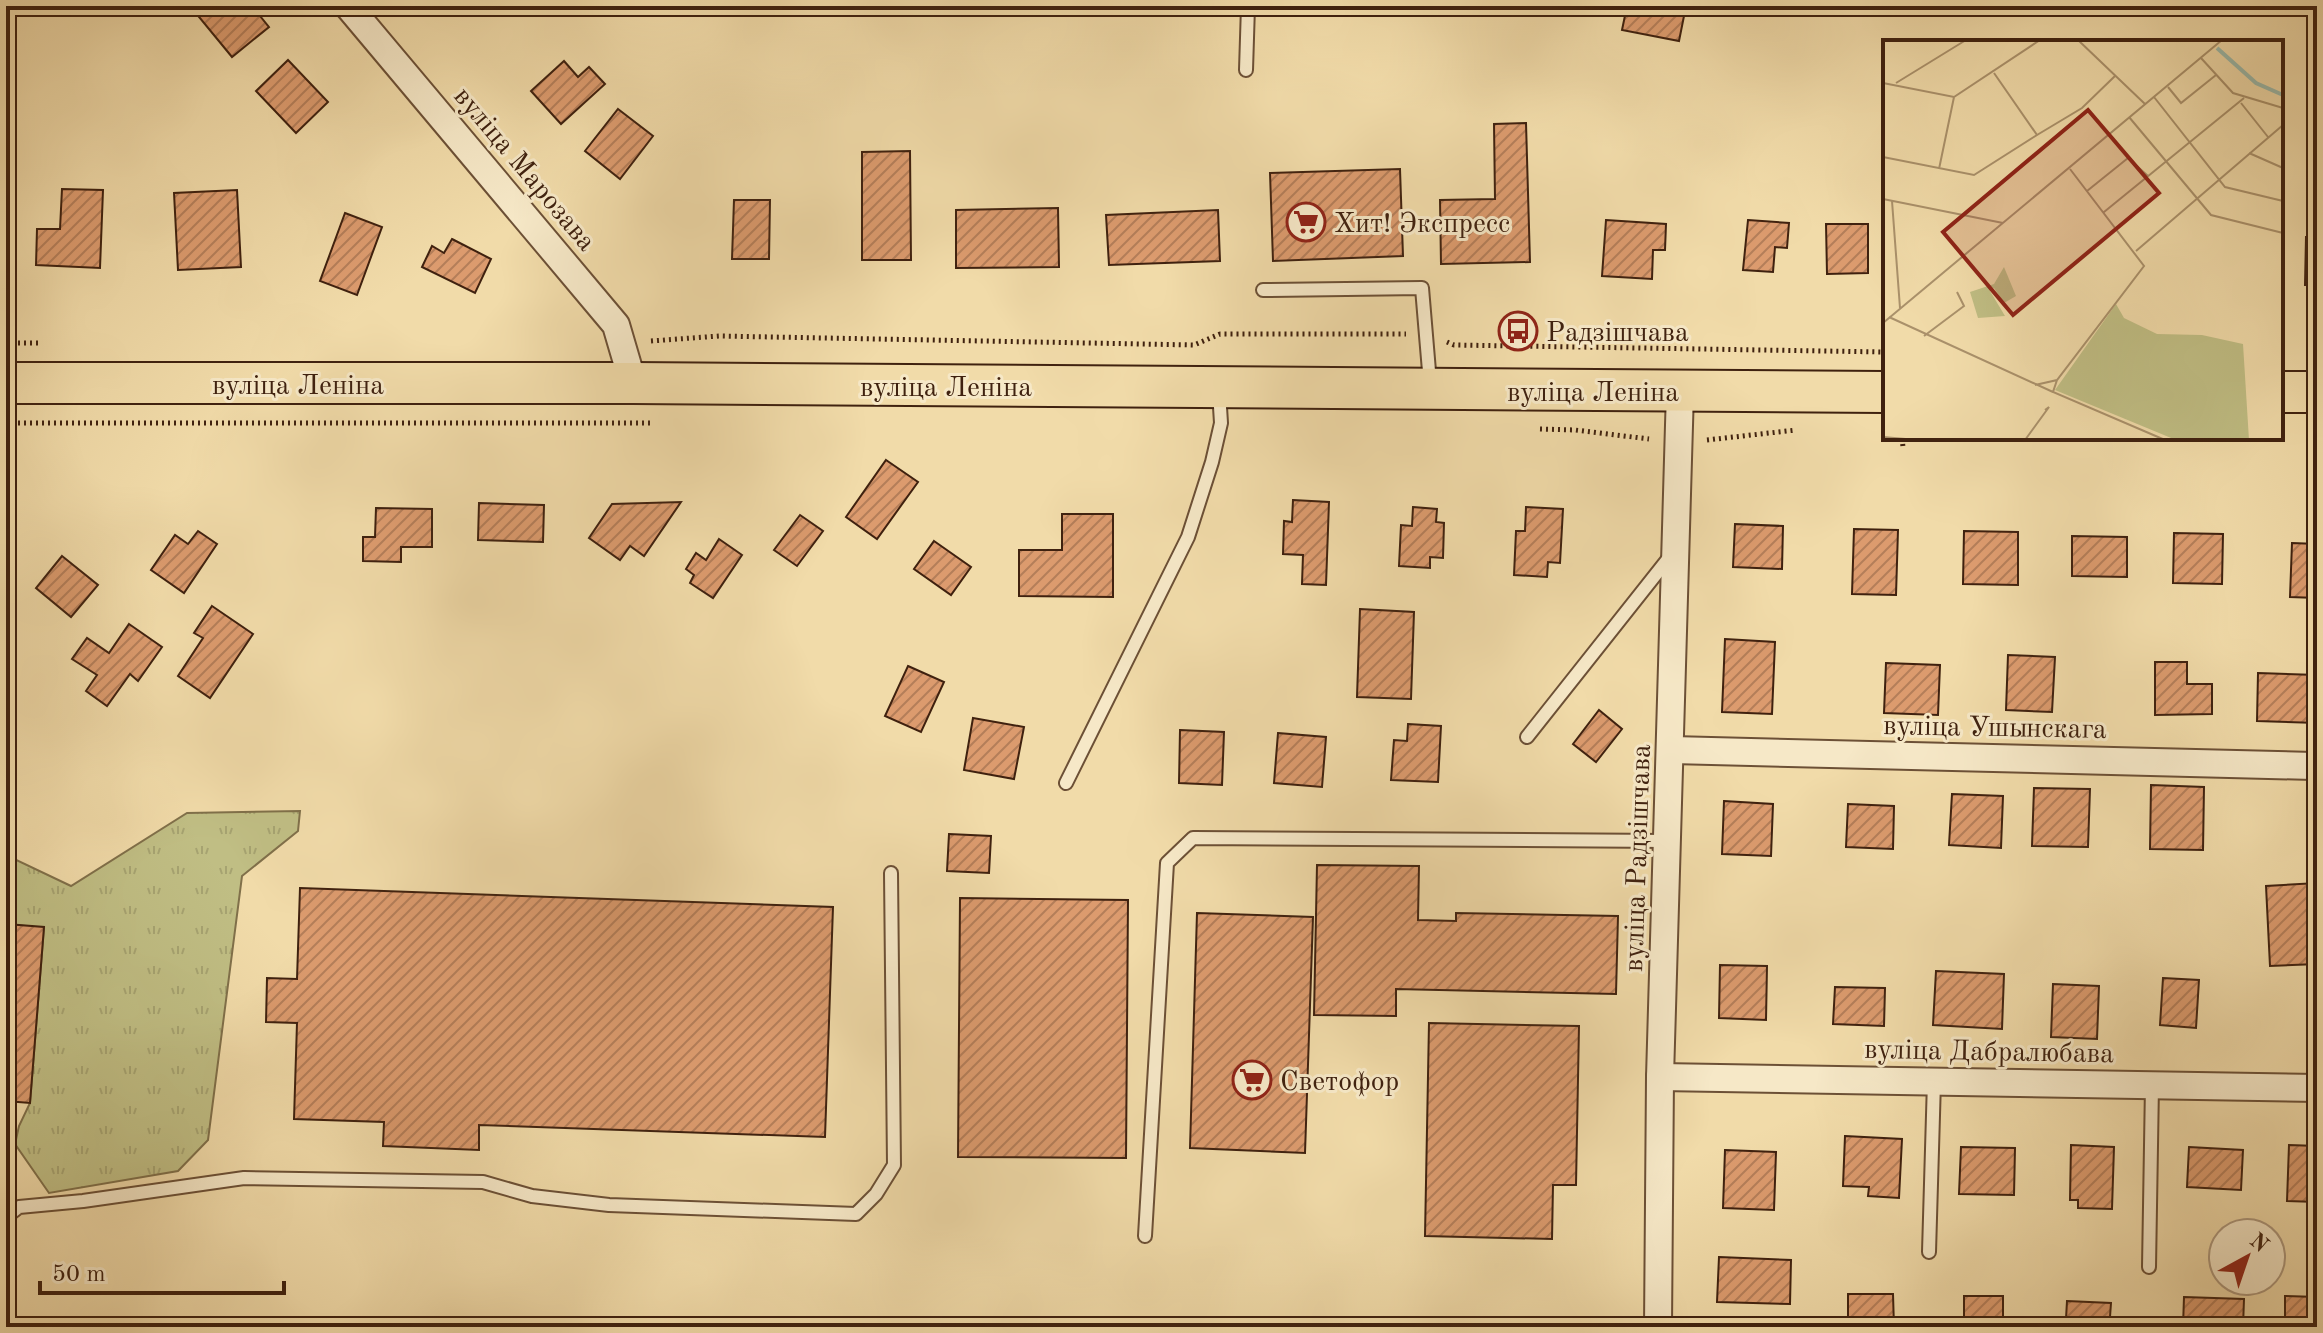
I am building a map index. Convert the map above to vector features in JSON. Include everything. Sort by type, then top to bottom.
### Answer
[{"type":"main road","name":"вуліца Леніна","points":[[6,383],[633,383],[1883,392]]},
{"type":"main road","points":[[2283,392],[2317,392]]},
{"type":"street","name":"вуліца Марозава","points":[[348,6],[616,325],[633,383]]},
{"type":"street","name":"вуліца Радзішчава","points":[[1658,1327],[1660,1077],[1672,750],[1680,391]]},
{"type":"street","name":"вуліца Ушынскага","points":[[1672,750],[2317,768]]},
{"type":"street","name":"вуліца Дабралюбава","points":[[1660,1077],[2317,1088]]},
{"type":"lane","points":[[1246,70],[1248,6]]},
{"type":"lane","points":[[1263,290],[1422,288],[1430,390]]},
{"type":"lane","points":[[1066,783],[1188,537],[1221,423],[1219,388]]},
{"type":"lane","points":[[1527,737],[1676,548]]},
{"type":"lane","points":[[1145,1236],[1167,863],[1193,838],[1668,841]]},
{"type":"lane","points":[[6,1217],[19,1207],[244,1178],[483,1182],[532,1196],[609,1205],[856,1214],[876,1194],[894,1165],[891,873]]},
{"type":"lane","points":[[1929,1252],[1934,1081]]},
{"type":"lane","points":[[2149,1267],[2152,1085]]},
{"type":"path","points":[[621,343],[719,336],[1194,345],[1220,334],[1426,334],[1454,345],[1883,352]]},
{"type":"path","points":[[6,343],[54,344]]},
{"type":"path","points":[[6,423],[657,423]]},
{"type":"path","points":[[1529,429],[1575,430],[1679,443],[1808,429]]},
{"type":"path","points":[[1902,440],[1903,447]]},
{"type":"green space","points":[[300,811],[298,831],[242,876],[208,1140],[178,1171],[49,1193],[15,1144],[19,1126],[30,1103],[44,928],[6,924],[6,855],[71,886],[187,813]]},
{"type":"building","points":[[190,6],[252,6],[269,27],[232,57]]},
{"type":"building","points":[[1627,6],[1686,6],[1679,41],[1622,30]]},
{"type":"building","points":[[288,60],[328,102],[296,133],[256,91]]},
{"type":"building","points":[[564,61],[578,77],[589,67],[605,84],[561,124],[531,91]]},
{"type":"building","points":[[618,109],[653,136],[620,179],[585,151]]},
{"type":"building","points":[[1526,123],[1530,262],[1441,264],[1440,200],[1495,199],[1494,124]]},
{"type":"building","points":[[910,151],[911,260],[862,260],[862,152]]},
{"type":"building","points":[[1400,169],[1403,256],[1273,261],[1270,173]]},
{"type":"building","points":[[62,189],[103,190],[100,268],[36,265],[37,229],[60,229]]},
{"type":"building","points":[[237,190],[241,267],[178,270],[174,193]]},
{"type":"building","points":[[734,200],[770,200],[769,259],[732,259]]},
{"type":"building","points":[[1058,208],[1059,267],[956,268],[956,210]]},
{"type":"building","points":[[1218,210],[1220,261],[1109,265],[1106,215]]},
{"type":"building","points":[[345,213],[382,227],[357,295],[320,281]]},
{"type":"building","points":[[1606,220],[1666,224],[1665,250],[1653,250],[1652,279],[1602,276]]},
{"type":"building","points":[[1748,220],[1789,223],[1787,248],[1775,247],[1773,272],[1743,270]]},
{"type":"building","points":[[1826,224],[1868,224],[1868,273],[1827,274]]},
{"type":"building","points":[[2306,237],[2317,237],[2317,285],[2305,285]]},
{"type":"building","points":[[452,239],[491,259],[475,293],[422,267],[432,246],[444,253]]},
{"type":"building","points":[[886,460],[918,482],[877,539],[846,517]]},
{"type":"building","points":[[1293,500],[1329,502],[1326,585],[1302,584],[1303,555],[1283,554],[1284,521],[1292,522]]},
{"type":"building","points":[[681,502],[644,556],[630,546],[620,560],[589,538],[612,504]]},
{"type":"building","points":[[479,503],[544,505],[543,542],[478,540]]},
{"type":"building","points":[[1413,507],[1437,509],[1436,522],[1444,523],[1443,558],[1430,557],[1430,568],[1399,566],[1401,525],[1412,526]]},
{"type":"building","points":[[1526,507],[1563,509],[1560,563],[1548,562],[1547,577],[1514,575],[1516,531],[1525,531]]},
{"type":"building","points":[[376,508],[432,509],[432,547],[401,547],[401,562],[363,561],[363,537],[375,537]]},
{"type":"building","points":[[1062,514],[1113,514],[1113,597],[1019,596],[1019,550],[1062,550]]},
{"type":"building","points":[[800,515],[823,531],[797,566],[774,550]]},
{"type":"building","points":[[1735,524],[1783,526],[1782,569],[1733,567]]},
{"type":"building","points":[[1854,529],[1898,530],[1896,595],[1852,594]]},
{"type":"building","points":[[198,531],[217,544],[184,593],[151,570],[175,535],[188,544]]},
{"type":"building","points":[[1964,531],[2018,532],[2018,585],[1963,584]]},
{"type":"building","points":[[2174,533],[2223,534],[2222,584],[2173,583]]},
{"type":"building","points":[[2072,536],[2127,537],[2127,577],[2072,576]]},
{"type":"building","points":[[719,539],[742,555],[713,598],[690,583],[694,575],[686,569],[696,553],[706,560]]},
{"type":"building","points":[[934,541],[971,567],[951,595],[914,569]]},
{"type":"building","points":[[2292,543],[2317,544],[2317,598],[2290,597]]},
{"type":"building","points":[[62,556],[98,585],[71,617],[36,588]]},
{"type":"building","points":[[212,606],[253,634],[210,698],[178,676],[203,638],[194,633]]},
{"type":"building","points":[[1360,609],[1414,612],[1411,699],[1357,697]]},
{"type":"building","points":[[129,624],[162,647],[138,681],[130,674],[107,706],[86,691],[97,675],[72,659],[87,638],[109,653]]},
{"type":"building","points":[[1725,639],[1775,642],[1772,714],[1722,712]]},
{"type":"building","points":[[2008,655],[2055,657],[2052,712],[2006,710]]},
{"type":"building","points":[[2155,662],[2187,662],[2187,684],[2212,684],[2212,714],[2155,715]]},
{"type":"building","points":[[1886,663],[1940,665],[1938,715],[1884,713]]},
{"type":"building","points":[[908,666],[944,682],[921,732],[885,716]]},
{"type":"building","points":[[2258,673],[2317,675],[2317,723],[2257,721]]},
{"type":"building","points":[[1599,710],[1622,729],[1596,762],[1573,744]]},
{"type":"building","points":[[973,718],[1024,727],[1014,779],[964,770]]},
{"type":"building","points":[[1408,724],[1441,726],[1438,782],[1391,780],[1394,740],[1407,741]]},
{"type":"building","points":[[1180,730],[1224,732],[1222,785],[1179,783]]},
{"type":"building","points":[[1278,733],[1326,737],[1322,787],[1274,783]]},
{"type":"building","points":[[2151,785],[2204,787],[2203,850],[2150,849]]},
{"type":"building","points":[[2034,788],[2090,789],[2088,847],[2032,846]]},
{"type":"building","points":[[1952,794],[2003,796],[2001,848],[1949,845]]},
{"type":"building","points":[[1724,801],[1773,804],[1771,856],[1722,854]]},
{"type":"building","points":[[1848,804],[1894,806],[1893,849],[1846,847]]},
{"type":"building","points":[[949,834],[991,836],[989,873],[947,871]]},
{"type":"building","points":[[1317,865],[1419,866],[1418,920],[1456,921],[1456,913],[1618,916],[1616,994],[1396,989],[1396,1016],[1314,1015]]},
{"type":"building","points":[[2317,883],[2317,964],[2270,966],[2266,886]]},
{"type":"building","points":[[300,888],[833,907],[825,1137],[479,1125],[479,1150],[383,1146],[384,1122],[294,1119],[297,1023],[266,1022],[267,978],[297,979]]},
{"type":"building","points":[[960,898],[1128,900],[1126,1158],[958,1157]]},
{"type":"building","points":[[1197,913],[1313,917],[1305,1153],[1190,1148]]},
{"type":"building","points":[[6,924],[44,927],[30,1103],[6,1101]]},
{"type":"building","points":[[1720,965],[1767,966],[1766,1020],[1719,1018]]},
{"type":"building","points":[[1936,971],[2004,974],[2002,1029],[1933,1025]]},
{"type":"building","points":[[2163,978],[2199,980],[2196,1028],[2160,1025]]},
{"type":"building","points":[[2053,984],[2099,986],[2097,1039],[2051,1037]]},
{"type":"building","points":[[1835,987],[1885,988],[1884,1026],[1833,1024]]},
{"type":"building","points":[[1429,1023],[1579,1026],[1576,1185],[1553,1185],[1552,1239],[1425,1236]]},
{"type":"building","points":[[1845,1136],[1902,1139],[1899,1198],[1868,1196],[1869,1187],[1843,1186]]},
{"type":"building","points":[[2071,1145],[2114,1147],[2112,1209],[2078,1208],[2078,1200],[2070,1200]]},
{"type":"building","points":[[2289,1145],[2317,1146],[2317,1202],[2287,1201]]},
{"type":"building","points":[[1961,1147],[2015,1148],[2014,1195],[1959,1194]]},
{"type":"building","points":[[2189,1147],[2243,1150],[2241,1190],[2187,1187]]},
{"type":"building","points":[[1725,1150],[1776,1152],[1774,1210],[1723,1208]]},
{"type":"building","points":[[1719,1257],[1791,1260],[1790,1304],[1717,1302]]},
{"type":"building","points":[[1848,1294],[1893,1294],[1894,1327],[1848,1327]]},
{"type":"building","points":[[1964,1296],[2003,1296],[2003,1327],[1964,1325]]},
{"type":"building","points":[[2184,1297],[2244,1299],[2243,1327],[2183,1327]]},
{"type":"building","points":[[2285,1297],[2317,1297],[2317,1327],[2285,1327]]},
{"type":"building","points":[[2067,1301],[2111,1303],[2110,1317],[2124,1317],[2124,1327],[2076,1327],[2077,1319],[2066,1319]]},
{"type":"place","name":"Хит! Экспресс","points":[[1306,222]]},
{"type":"place","name":"Радзішчава","points":[[1518,331]]},
{"type":"place","name":"Светофор","points":[[1252,1080]]}]
